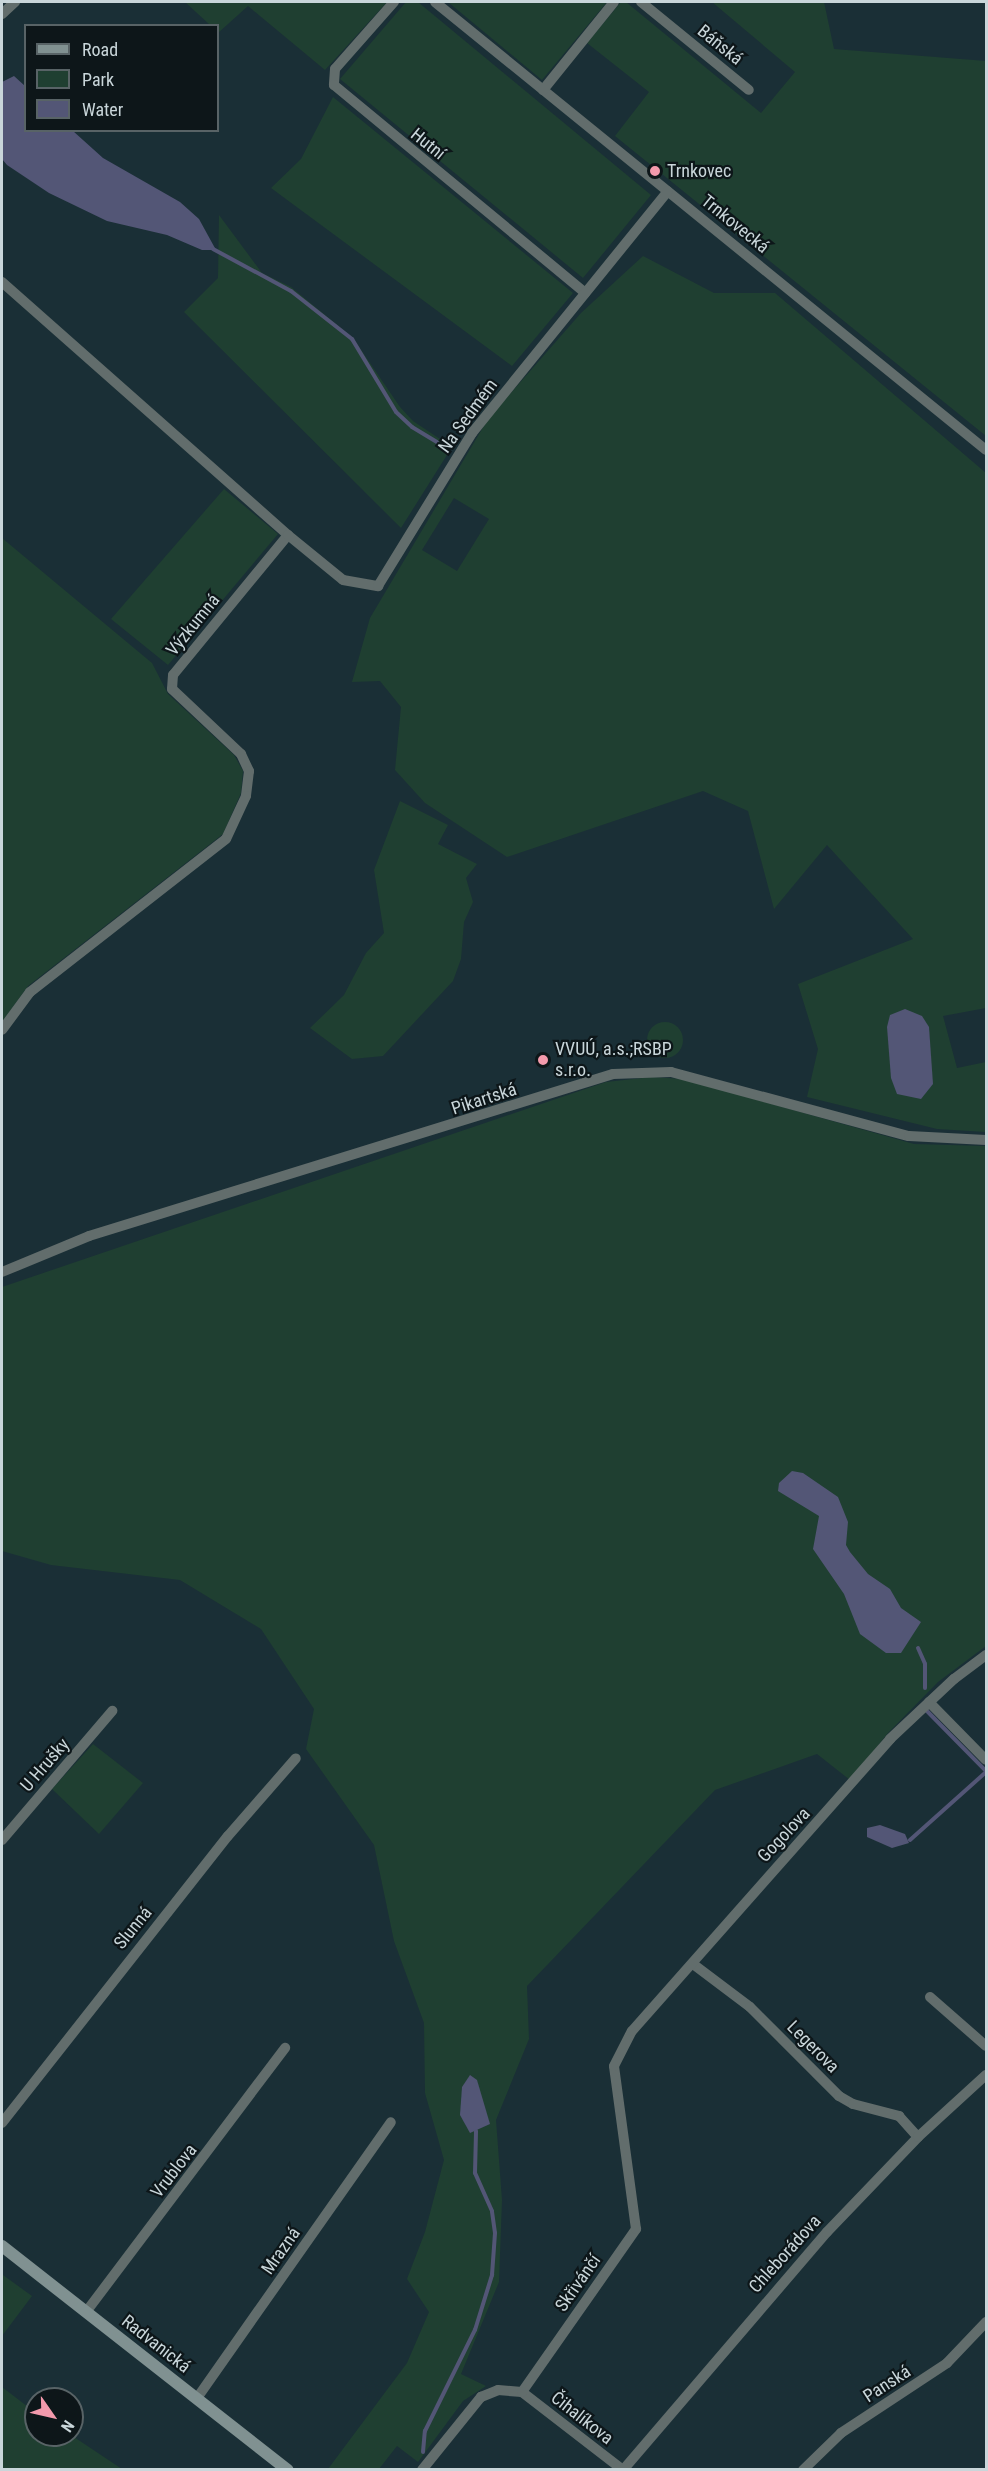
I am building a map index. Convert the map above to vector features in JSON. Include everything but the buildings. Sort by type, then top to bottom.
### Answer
[{"type":"street","points":[[2,14],[15,2]]},
{"type":"street","name":"Hutní","points":[[394,2],[335,69],[334,85],[585,293]]},
{"type":"street","name":"Trnkovecká","points":[[435,2],[987,450]]},
{"type":"street","points":[[543,90],[614,2]]},
{"type":"street","name":"Báňská","points":[[641,2],[749,90]]},
{"type":"street","name":"Na Sedmém","points":[[288,535],[332,574],[352,584],[378,586],[472,433],[668,191]]},
{"type":"street","points":[[2,282],[288,535]]},
{"type":"street","name":"Výzkumná","points":[[2,1030],[30,993],[226,839],[246,796],[249,771],[241,754],[172,689],[173,675],[288,535]]},
{"type":"street","name":"Pikartská","points":[[2,1272],[89,1236],[613,1074],[671,1072],[909,1136],[987,1140]]},
{"type":"street","name":"Gogolova","points":[[619,2051],[890,1739],[929,1702],[987,1655]]},
{"type":"street","points":[[929,1702],[987,1760]]},
{"type":"street","name":"U Hrušky","points":[[2,1839],[112,1711]]},
{"type":"street","name":"Slunná","points":[[2,2123],[228,1836],[296,1758]]},
{"type":"street","name":"Legerova","points":[[693,1964],[750,2007],[839,2096],[853,2104],[899,2115],[918,2137]]},
{"type":"street","points":[[930,1997],[987,2046]]},
{"type":"street","name":"Vrublova","points":[[86,2312],[285,2048]]},
{"type":"street","name":"Skřivánčí","points":[[522,2392],[636,2229],[615,2088],[614,2066],[619,2051]]},
{"type":"street","name":"Chleborádova","points":[[623,2469],[819,2240],[918,2137],[987,2075]]},
{"type":"street","name":"Mrazná","points":[[197,2398],[391,2122]]},
{"type":"street","name":"Radvanická","points":[[2,2246],[288,2469]]},
{"type":"street","name":"Panská","points":[[803,2469],[841,2433],[947,2362],[987,2322]]},
{"type":"street","points":[[422,2469],[477,2400],[498,2390],[522,2392]]},
{"type":"street","name":"Čihalíkova","points":[[522,2392],[623,2469]]},
{"type":"green space","points":[[185,2],[387,2],[325,70],[248,6],[219,32],[219,24],[209,24]]},
{"type":"green space","points":[[406,2],[418,2],[651,195],[583,278],[340,79]]},
{"type":"green space","points":[[448,2],[607,2],[542,80]]},
{"type":"green space","points":[[621,2],[626,2],[761,113],[795,72],[712,2],[824,2],[834,49],[986,61],[986,436],[615,136],[649,92],[587,43]]},
{"type":"green space","points":[[333,97],[573,293],[512,366],[271,188],[301,159]]},
{"type":"green space","points":[[219,215],[262,273],[291,287],[353,338],[400,407],[413,421],[452,447],[401,528],[184,312],[218,278]]},
{"type":"green space","points":[[643,256],[714,293],[775,293],[986,473],[986,1008],[943,1016],[957,1068],[986,1062],[986,1132],[937,1129],[807,1097],[818,1049],[798,984],[913,939],[827,845],[774,909],[748,811],[703,791],[507,857],[425,803],[395,770],[401,707],[380,681],[352,682],[370,618],[488,419],[581,313]],"holes":[[[454,498],[489,519],[457,571],[422,550]]]},
{"type":"green space","points":[[224,489],[278,534],[168,665],[111,619]]},
{"type":"green space","points":[[2,538],[152,663],[168,694],[234,755],[243,771],[241,793],[223,834],[28,986],[2,1022]]},
{"type":"green space","points":[[400,801],[448,825],[438,844],[477,864],[466,878],[473,902],[464,922],[461,959],[453,981],[383,1056],[352,1059],[310,1028],[344,995],[366,953],[384,933],[374,870]]},
{"type":"green space","points":[[665,1022],[678,1027],[683,1040],[678,1053],[665,1058],[652,1053],[647,1040],[652,1027]]},
{"type":"green space","points":[[651,1077],[683,1079],[914,1144],[986,1146],[986,1646],[938,1682],[888,1733],[850,1780],[817,1754],[715,1790],[527,1986],[529,2039],[496,2120],[502,2200],[499,2282],[461,2374],[486,2386],[463,2401],[418,2462],[397,2446],[379,2469],[328,2469],[407,2363],[429,2312],[407,2279],[425,2232],[444,2160],[425,2093],[424,2023],[394,1941],[374,1845],[306,1749],[314,1709],[261,1629],[180,1580],[51,1565],[2,1551],[2,1287],[606,1082]]},
{"type":"green space","points":[[93,1744],[143,1783],[99,1834],[52,1789]]},
{"type":"green space","points":[[3,2275],[32,2296],[2,2336],[2,2277]]},
{"type":"green space","points":[[2,2387],[24,2404],[24,2447],[84,2447],[84,2444],[122,2469],[2,2469]]},
{"type":"water","points":[[14,76],[24,85],[24,132],[74,132],[103,158],[180,202],[199,219],[216,250],[202,250],[167,235],[107,221],[49,193],[7,165],[2,159],[2,82]]},
{"type":"water","points":[[905,1009],[922,1016],[929,1027],[933,1084],[921,1099],[897,1094],[891,1078],[887,1027],[890,1015]]},
{"type":"water","points":[[792,1471],[803,1473],[838,1497],[848,1522],[846,1545],[850,1552],[868,1574],[890,1589],[901,1608],[921,1622],[901,1653],[886,1653],[860,1634],[844,1594],[813,1549],[819,1516],[778,1491],[779,1483]]},
{"type":"water","points":[[880,1825],[905,1834],[909,1843],[892,1848],[867,1837],[867,1828]]},
{"type":"water","points":[[470,2075],[477,2080],[490,2124],[470,2133],[460,2115],[462,2087]]},
{"type":"waterway","points":[[213,249],[291,291],[352,339],[396,412],[412,427],[437,442]]},
{"type":"waterway","points":[[918,1648],[925,1664],[925,1688]]},
{"type":"waterway","points":[[926,1710],[986,1771]]},
{"type":"waterway","points":[[910,1840],[986,1772]]},
{"type":"waterway","points":[[423,2452],[425,2431],[475,2330],[492,2275],[495,2233],[492,2211],[475,2173],[476,2131]]},
{"type":"place","name":"Trnkovec","points":[[655,171]]},
{"type":"place","name":"VVUÚ, a.s.;RSBP s.r.o.","points":[[543,1060]]}]
